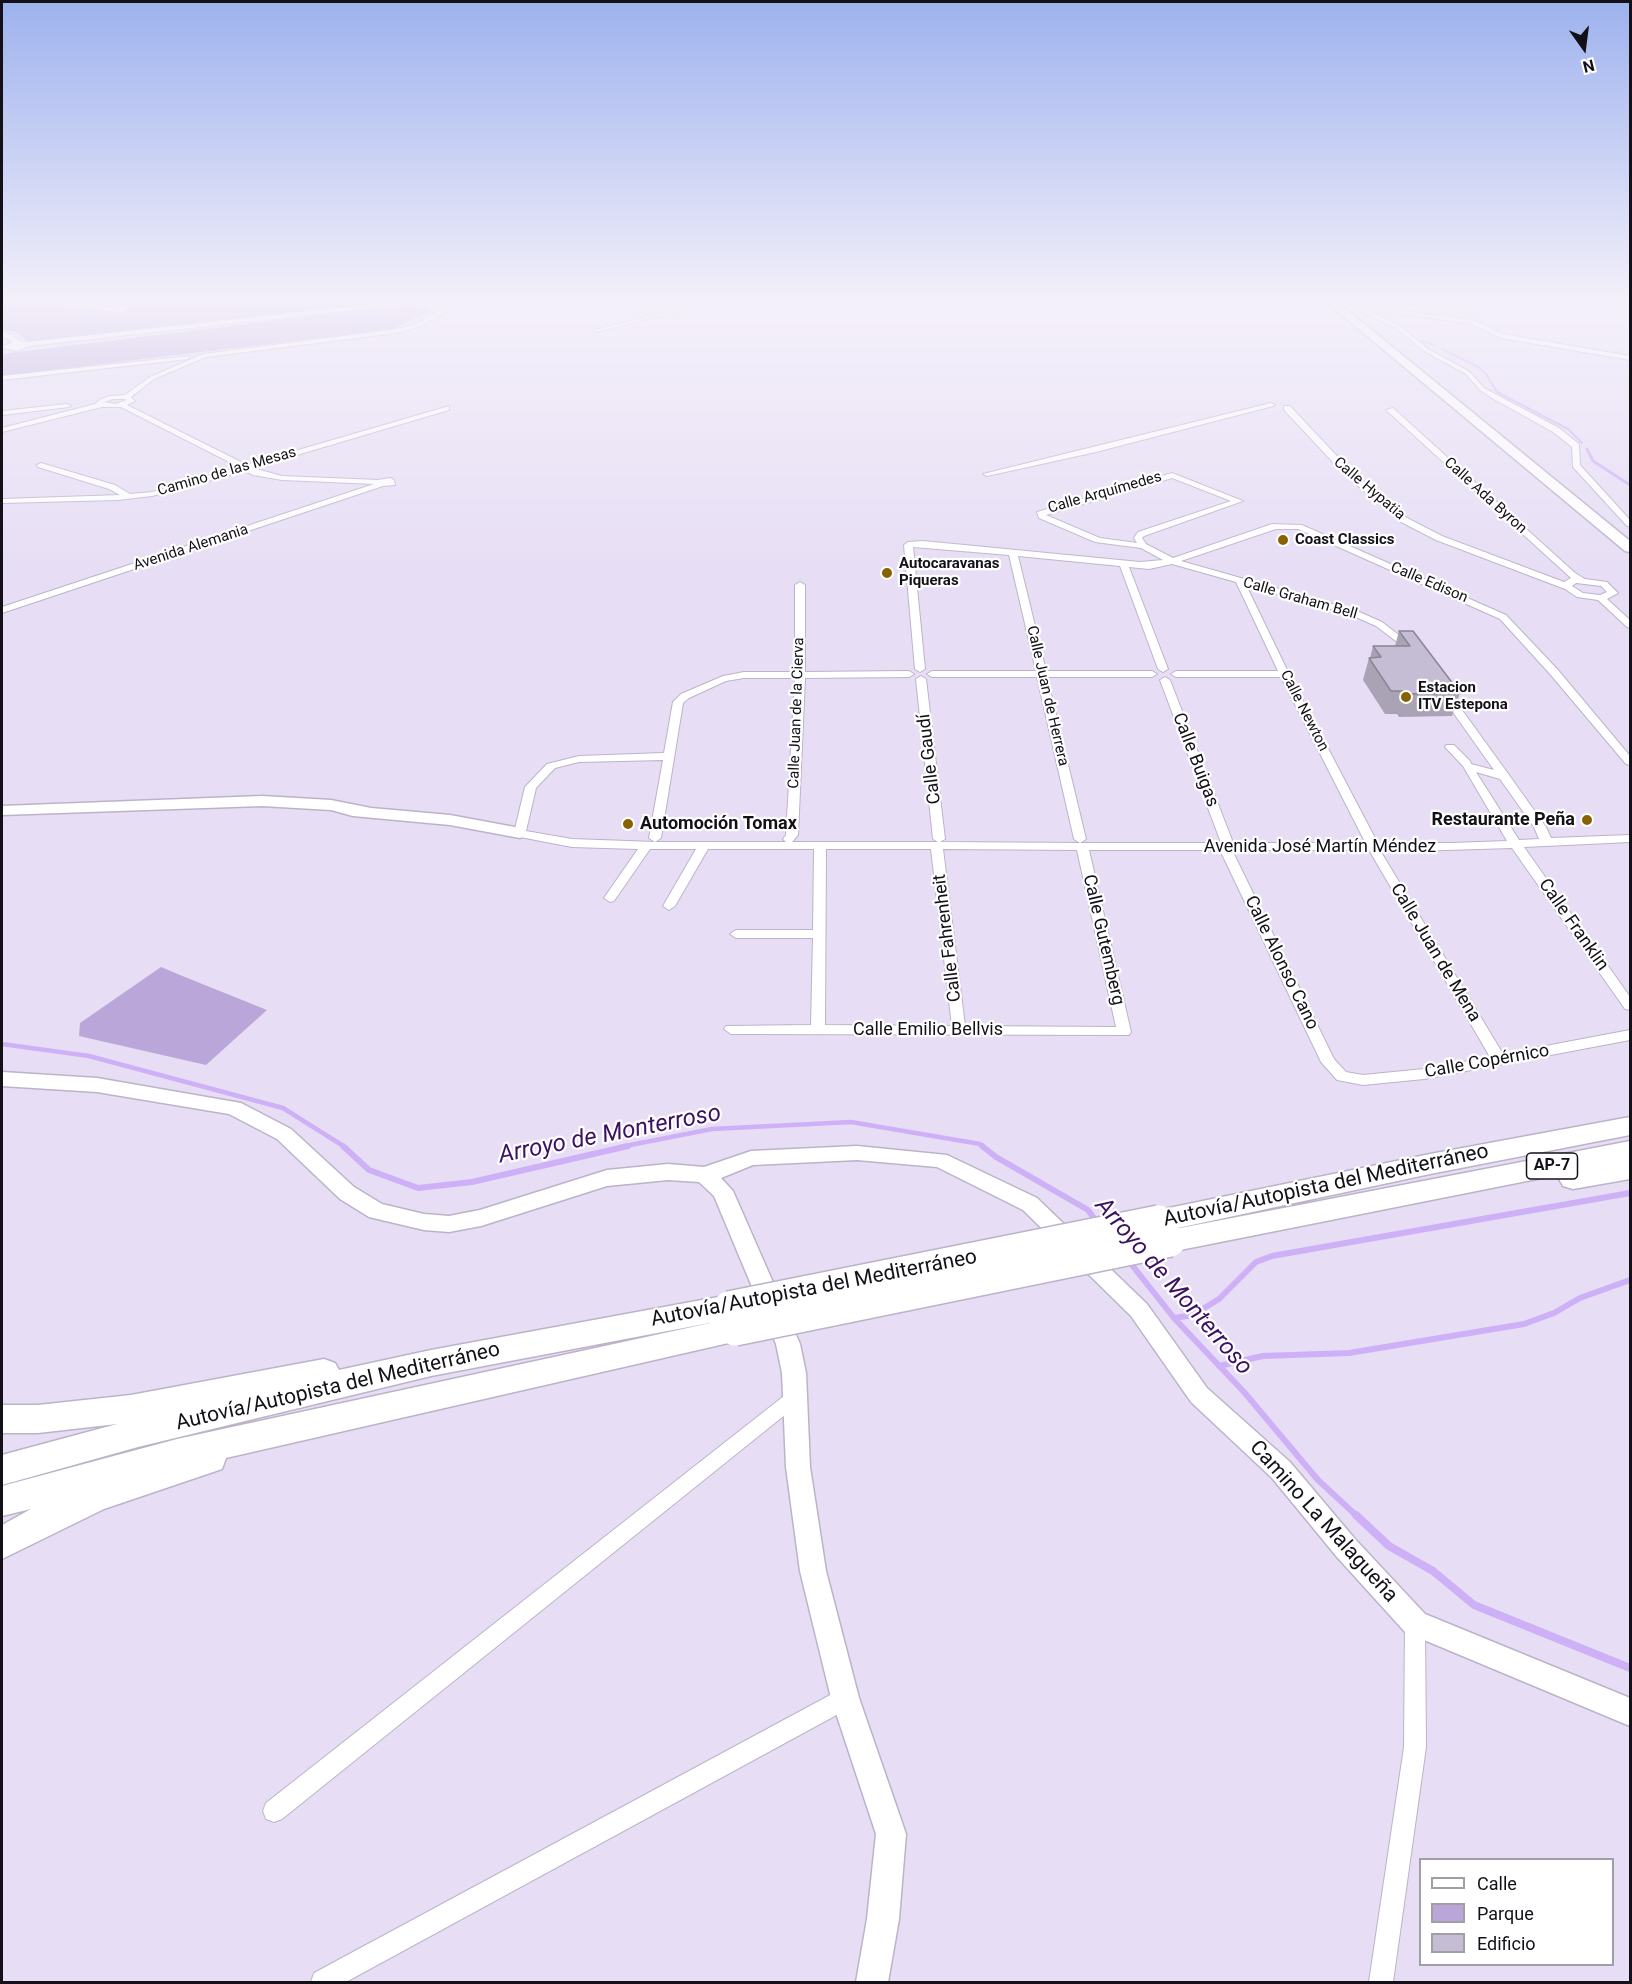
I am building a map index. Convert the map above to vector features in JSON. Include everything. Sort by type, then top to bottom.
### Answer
[{"type":"highway","points":[[1441,393],[1630,548]]},
{"type":"highway","points":[[1452,393],[1630,538]]},
{"type":"highway","name":"Autovía/Autopista del Mediterráneo","points":[[1165,1231],[1430,1164],[1630,1126]]},
{"type":"highway","name":"AP-7","points":[[1475,1183],[1630,1151]]},
{"type":"highway","points":[[1475,1183],[1565,1180],[1630,1169]]},
{"type":"highway","name":"Autovía/Autopista del Mediterráneo","points":[[2,1501],[177,1454],[287,1429],[732,1318],[1165,1231],[1475,1183]]},
{"type":"highway","name":"Autovía/Autopista del Mediterráneo","points":[[2,1470],[138,1433],[431,1364],[732,1318]]},
{"type":"highway","points":[[2,1419],[38,1419],[131,1409],[330,1371],[431,1364]]},
{"type":"highway","points":[[2,1543],[40,1521],[96,1496],[172,1474],[287,1429]]},
{"type":"street","points":[[2,429],[100,404],[112,397],[127,397],[133,393]]},
{"type":"street","points":[[1488,393],[1556,430],[1576,446],[1576,465],[1630,524]]},
{"type":"street","points":[[122,405],[131,401],[127,397]]},
{"type":"street","name":"Calle Hypatia","points":[[987,474],[1096,450],[1280,403],[1348,473],[1404,520],[1439,538],[1568,587],[1580,595],[1601,598]]},
{"type":"street","points":[[2,412],[100,404],[122,405],[244,468]]},
{"type":"street","name":"Camino de las Mesas","points":[[2,501],[129,497],[179,488],[446,408]]},
{"type":"street","name":"Calle Ada Byron","points":[[1390,410],[1572,575],[1581,580]]},
{"type":"street","points":[[41,465],[112,487],[129,497]]},
{"type":"street","name":"Avenida Alemania","points":[[2,610],[379,483],[282,478],[244,468]]},
{"type":"street","name":"Calle Arquímedes","points":[[1172,474],[1239,501],[1141,534],[1138,538],[1143,546],[1098,540],[1042,516],[1041,512],[1172,474]]},
{"type":"street","name":"Calle Edison","points":[[1172,561],[1275,526],[1294,525],[1480,605],[1509,622],[1630,762]]},
{"type":"street","name":"Calle Graham Bell","points":[[914,544],[1123,563],[1188,566]]},
{"type":"street","name":"Calle Gaudí","points":[[914,544],[906,548],[924,674],[938,842]]},
{"type":"street","points":[[1143,546],[1172,561]]},
{"type":"street","name":"Calle Juan de Herrera","points":[[1013,553],[1081,843]]},
{"type":"street","name":"Calle Graham Bell","points":[[1140,564],[1172,561],[1354,613],[1379,624],[1419,657]]},
{"type":"street","name":"Calle Buigas","points":[[1123,563],[1226,843]]},
{"type":"street","points":[[1568,587],[1570,582],[1581,580],[1604,584],[1613,590],[1612,596],[1601,598]]},
{"type":"street","name":"Calle Newton","points":[[1240,581],[1284,674],[1373,844]]},
{"type":"street","name":"Calle Juan de la Cierva","points":[[789,839],[792,835],[800,675],[800,585]]},
{"type":"street","points":[[1601,598],[1630,625]]},
{"type":"street","points":[[610,898],[650,842],[670,756],[678,702],[694,691],[733,676],[1164,674],[1176,678],[1176,674],[1284,674]]},
{"type":"street","points":[[1438,683],[1505,777],[1541,841]]},
{"type":"street","points":[[1450,747],[1470,767],[1514,842]]},
{"type":"street","points":[[1470,767],[1484,747]]},
{"type":"street","points":[[520,833],[531,787],[551,766],[579,759],[670,756]]},
{"type":"street","points":[[1470,767],[1505,777]]},
{"type":"street","name":"Avenida José Martín Méndez","points":[[2,810],[201,803],[365,811],[450,820],[591,844],[789,839],[1373,844],[1630,838]]},
{"type":"street","name":"Avenida José Martín Méndez","points":[[1541,841],[1630,831]]},
{"type":"street","name":"Avenida José Martín Méndez","points":[[520,833],[704,846],[901,846],[938,842]]},
{"type":"street","name":"Avenida José Martín Méndez","points":[[820,845],[854,839]]},
{"type":"street","name":"Calle Fahrenheit","points":[[938,842],[959,1030]]},
{"type":"street","name":"Avenida José Martín Méndez","points":[[1373,844],[1452,847],[1514,842]]},
{"type":"street","name":"Calle Franklin","points":[[1514,842],[1630,1006]]},
{"type":"street","name":"Avenida José Martín Méndez","points":[[1081,843],[1126,847],[1187,847],[1226,843]]},
{"type":"street","name":"Calle Gutemberg","points":[[1081,843],[1124,1032]]},
{"type":"street","name":"Calle Alonso Cano","points":[[1226,843],[1329,1062],[1342,1076]]},
{"type":"street","name":"Calle Juan de Mena","points":[[1373,844],[1374,852],[1499,1060]]},
{"type":"street","points":[[819,1030],[820,845]]},
{"type":"street","points":[[669,906],[704,846]]},
{"type":"street","points":[[735,934],[819,934]]},
{"type":"street","name":"Calle Emilio Bellvis","points":[[731,1029],[1124,1032]]},
{"type":"street","name":"Calle Copérnico","points":[[1342,1076],[1363,1080],[1424,1074],[1630,1035]]},
{"type":"street","name":"Camino La Malagueña","points":[[2,1078],[97,1085],[234,1108],[284,1134],[315,1159],[347,1192],[376,1211],[423,1222],[449,1224],[482,1218],[541,1197],[607,1178],[668,1172],[704,1174],[723,1170],[751,1158],[869,1154],[940,1160],[1030,1204],[1139,1310],[1200,1395],[1281,1470],[1346,1548],[1415,1623],[1630,1712]]},
{"type":"street","points":[[704,1174],[723,1191],[788,1344],[794,1373],[798,1467],[813,1571],[845,1698],[891,1834],[883,1918],[872,1983]]},
{"type":"street","points":[[274,1811],[795,1396]]},
{"type":"street","points":[[1381,1983],[1415,1747],[1415,1623]]},
{"type":"street","points":[[323,1983],[845,1698]]},
{"type":"green space","points":[[161,967],[267,1010],[206,1065],[79,1036],[80,1023]]},
{"type":"building","points":[[1399,631],[1413,631],[1460,693],[1405,694],[1403,691],[1391,691],[1369,658],[1381,657],[1373,646],[1410,646]]},
{"type":"waterway","points":[[1498,393],[1568,429],[1582,443]]},
{"type":"waterway","points":[[1587,449],[1593,461],[1630,485]]},
{"type":"waterway","name":"Arroyo de Monterroso","points":[[2,1044],[89,1056],[283,1108],[345,1147]]},
{"type":"waterway","name":"Arroyo de Monterroso","points":[[620,1147],[712,1129],[851,1122],[980,1144],[984,1147]]},
{"type":"waterway","name":"Arroyo de Monterroso","points":[[343,1146],[369,1170],[418,1188],[472,1182],[628,1146]]},
{"type":"waterway","name":"Arroyo de Monterroso","points":[[982,1146],[996,1157],[1088,1210],[1096,1221]]},
{"type":"waterway","points":[[1174,1318],[1193,1315],[1219,1299],[1256,1262],[1272,1256],[1630,1193]]},
{"type":"waterway","name":"Arroyo de Monterroso","points":[[1128,1260],[1174,1318]]},
{"type":"waterway","points":[[1219,1366],[1263,1356],[1349,1353],[1524,1324],[1554,1313],[1580,1298],[1630,1280]]},
{"type":"waterway","name":"Arroyo de Monterroso","points":[[1174,1318],[1219,1366]]},
{"type":"waterway","name":"Arroyo de Monterroso","points":[[1219,1366],[1318,1480],[1358,1517]]},
{"type":"waterway","name":"Arroyo de Monterroso","points":[[1356,1515],[1389,1546],[1433,1571],[1474,1605],[1630,1668]]},
{"type":"place","name":"Coast Classics","points":[[1283,540]]},
{"type":"place","name":"Autocaravanas Piqueras","points":[[887,573]]},
{"type":"place","name":"Estacion ITV Estepona","points":[[1406,697]]},
{"type":"place","name":"Restaurante Peña","points":[[1587,820]]},
{"type":"place","name":"Automoción Tomax","points":[[628,824]]}]
